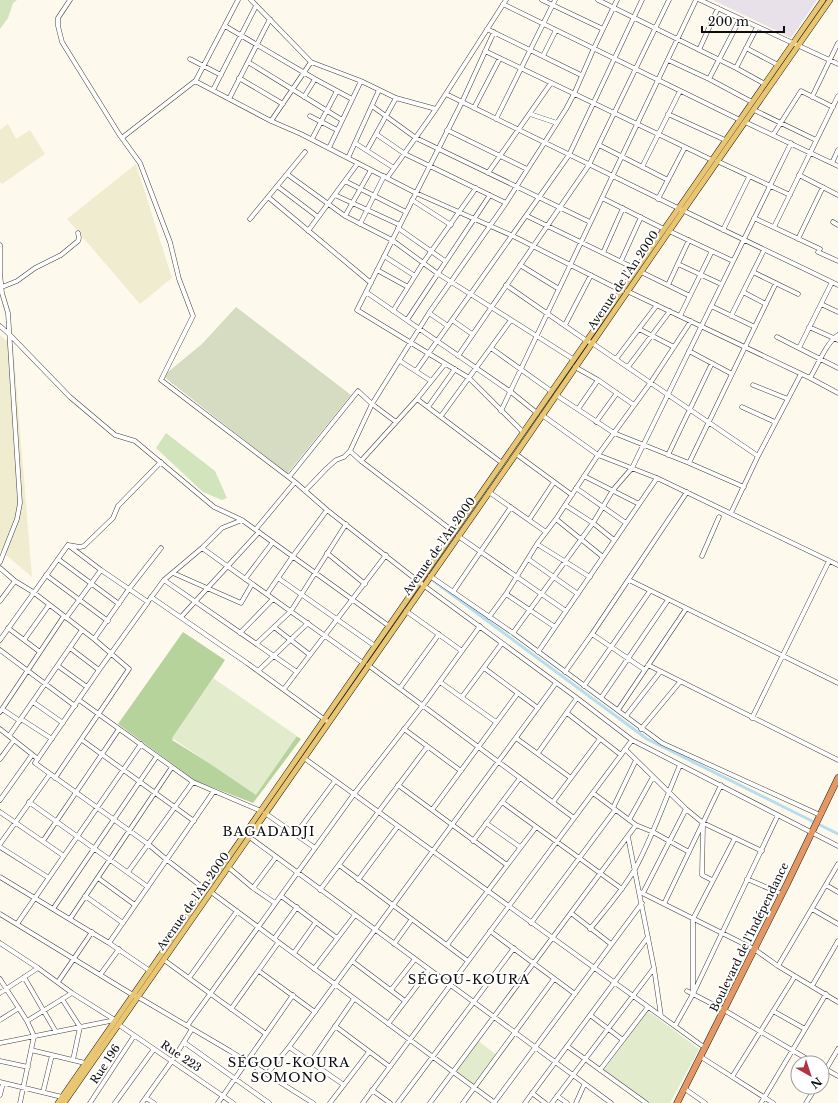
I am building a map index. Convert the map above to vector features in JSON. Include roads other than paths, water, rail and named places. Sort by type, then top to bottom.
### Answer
[{"type":"highway","name":"Boulevard de l'Indépendance","points":[[677,1103],[782,894],[838,778]]},
{"type":"main road","name":"Avenue de l'An 2000","points":[[715,161],[725,140],[823,0]]},
{"type":"main road","name":"Avenue de l'An 2000","points":[[64,1103],[150,971],[208,891],[365,664],[406,611],[421,584],[430,576],[523,432],[556,395],[680,209],[746,122],[830,0]]},
{"type":"main road","name":"Avenue de l'An 2000","points":[[365,664],[389,626],[516,454],[551,391],[573,359],[590,342]]},
{"type":"main road","name":"Avenue de l'An 2000","points":[[263,812],[304,758],[326,721]]},
{"type":"main road","name":"Avenue de l'An 2000","points":[[135,996],[164,960],[208,891],[228,868],[247,835]]},
{"type":"main road","name":"Avenue de l'An 2000","points":[[58,1103],[85,1063],[117,1022]]},
{"type":"street","points":[[70,0],[58,18],[58,26],[62,42],[119,134],[123,137],[140,163],[170,242],[179,280],[193,316],[161,380],[296,482],[327,510],[421,584],[480,626],[632,740],[838,846]]},
{"type":"street","points":[[123,137],[195,82],[238,0]]},
{"type":"street","points":[[251,0],[312,62],[361,80],[396,98],[436,109]]},
{"type":"street","points":[[360,224],[385,177],[405,154],[436,109],[506,0]]},
{"type":"street","points":[[542,0],[603,29]]},
{"type":"street","points":[[496,119],[555,0]]},
{"type":"street","points":[[598,0],[719,59],[765,84]]},
{"type":"street","points":[[306,491],[326,469],[350,451],[372,404],[429,314],[506,203],[557,123],[574,94],[581,75],[617,0]]},
{"type":"street","points":[[416,371],[569,155],[642,0]]},
{"type":"street","points":[[458,356],[589,165],[669,0]]},
{"type":"street","points":[[501,411],[696,0]]},
{"type":"street","points":[[700,0],[792,44],[838,64]]},
{"type":"street","points":[[503,4],[740,120]]},
{"type":"street","points":[[213,90],[256,6]]},
{"type":"street","points":[[699,50],[718,8]]},
{"type":"street","points":[[228,98],[270,19]]},
{"type":"street","points":[[709,79],[740,19]]},
{"type":"street","points":[[224,26],[314,79],[352,99]]},
{"type":"street","points":[[736,68],[757,27]]},
{"type":"street","points":[[487,29],[581,75]]},
{"type":"street","points":[[543,56],[556,30]]},
{"type":"street","points":[[494,32],[462,102],[357,310],[469,378],[523,432]]},
{"type":"street","points":[[812,96],[838,43]]},
{"type":"street","points":[[746,48],[778,65]]},
{"type":"street","points":[[484,51],[685,147],[790,195]]},
{"type":"street","points":[[474,108],[500,58]]},
{"type":"street","points":[[190,59],[221,75]]},
{"type":"street","points":[[668,60],[709,79],[752,102]]},
{"type":"street","points":[[248,62],[342,120]]},
{"type":"street","points":[[271,121],[312,62]]},
{"type":"street","points":[[239,78],[283,104]]},
{"type":"street","points":[[304,97],[314,79]]},
{"type":"street","points":[[329,148],[361,80]]},
{"type":"street","points":[[195,82],[416,193],[490,225],[591,275],[810,378],[838,393]]},
{"type":"street","points":[[488,173],[551,83]]},
{"type":"street","points":[[348,158],[379,90]]},
{"type":"street","points":[[312,140],[337,91]]},
{"type":"street","points":[[642,167],[680,91]]},
{"type":"street","points":[[773,135],[800,91],[833,107]]},
{"type":"street","points":[[446,94],[838,285]]},
{"type":"street","points":[[774,227],[838,96]]},
{"type":"street","points":[[367,150],[396,98]]},
{"type":"street","points":[[372,106],[416,138],[590,222]]},
{"type":"street","points":[[754,110],[816,140]]},
{"type":"street","points":[[530,114],[557,123]]},
{"type":"street","points":[[668,114],[725,140]]},
{"type":"street","points":[[310,116],[337,130]]},
{"type":"street","points":[[746,122],[838,166]]},
{"type":"street","points":[[447,130],[527,169]]},
{"type":"street","points":[[376,134],[405,154],[506,203]]},
{"type":"street","points":[[355,143],[394,168]]},
{"type":"street","points":[[513,633],[593,523],[613,490],[632,468],[791,143]]},
{"type":"street","points":[[599,145],[668,180]]},
{"type":"street","points":[[658,198],[685,147]]},
{"type":"street","points":[[832,163],[838,150]]},
{"type":"street","points":[[250,220],[305,152]]},
{"type":"street","points":[[308,231],[358,163]]},
{"type":"street","points":[[345,216],[371,170]]},
{"type":"street","points":[[287,174],[345,216],[392,240],[451,282],[573,359]]},
{"type":"street","points":[[800,175],[838,194]]},
{"type":"street","points":[[723,230],[749,176]]},
{"type":"street","points":[[345,181],[406,212]]},
{"type":"street","points":[[277,186],[318,217]]},
{"type":"street","points":[[798,239],[823,187]]},
{"type":"street","points":[[393,310],[423,263],[476,188]]},
{"type":"street","points":[[334,195],[399,226],[446,261]]},
{"type":"street","points":[[407,320],[490,195]]},
{"type":"street","points":[[268,197],[371,283]]},
{"type":"street","points":[[602,198],[733,261]]},
{"type":"street","points":[[412,200],[451,225]]},
{"type":"street","points":[[603,253],[623,208]]},
{"type":"street","points":[[527,216],[690,296]]},
{"type":"street","points":[[621,261],[641,217]]},
{"type":"street","points":[[754,218],[838,260]]},
{"type":"street","points":[[833,222],[838,225]]},
{"type":"street","points":[[2,287],[17,281],[35,268],[62,255],[78,241],[78,233]]},
{"type":"street","points":[[668,285],[689,240]]},
{"type":"street","points":[[0,245],[2,287],[8,313],[20,503],[17,519],[0,562]]},
{"type":"street","points":[[731,316],[764,250]]},
{"type":"street","points":[[680,316],[712,251]]},
{"type":"street","points":[[384,256],[415,276]]},
{"type":"street","points":[[678,264],[722,284]]},
{"type":"street","points":[[520,265],[559,289]]},
{"type":"street","points":[[377,270],[408,287]]},
{"type":"street","points":[[753,272],[798,294]]},
{"type":"street","points":[[565,325],[591,275]]},
{"type":"street","points":[[799,348],[832,282]]},
{"type":"street","points":[[689,463],[776,283]]},
{"type":"street","points":[[506,285],[616,358],[708,423],[758,456]]},
{"type":"street","points":[[366,292],[511,392],[539,414],[598,455],[657,478],[838,565]]},
{"type":"street","points":[[743,292],[766,304]]},
{"type":"street","points":[[821,304],[838,312]]},
{"type":"street","points":[[616,358],[657,305]]},
{"type":"street","points":[[711,306],[755,327]]},
{"type":"street","points":[[628,367],[670,311]]},
{"type":"street","points":[[429,314],[448,326]]},
{"type":"street","points":[[452,320],[472,334]]},
{"type":"street","points":[[441,416],[511,320]]},
{"type":"street","points":[[489,616],[506,594],[537,544],[556,520],[598,455],[651,382],[691,321]]},
{"type":"street","points":[[0,326],[70,397],[115,435],[135,441],[214,507],[242,520],[389,626]]},
{"type":"street","points":[[809,327],[836,339]]},
{"type":"street","points":[[639,328],[674,347]]},
{"type":"street","points":[[810,378],[838,334]]},
{"type":"street","points":[[776,338],[838,368]]},
{"type":"street","points":[[491,348],[551,391]]},
{"type":"street","points":[[689,351],[732,374]]},
{"type":"street","points":[[400,361],[431,382]]},
{"type":"street","points":[[668,455],[712,363]]},
{"type":"street","points":[[361,461],[417,399],[445,364]]},
{"type":"street","points":[[575,366],[634,405]]},
{"type":"street","points":[[428,407],[455,370]]},
{"type":"street","points":[[731,513],[775,422],[801,374]]},
{"type":"street","points":[[578,409],[598,380]]},
{"type":"street","points":[[753,385],[788,399]]},
{"type":"street","points":[[289,477],[358,391],[372,404],[396,422]]},
{"type":"street","points":[[596,422],[617,393]]},
{"type":"street","points":[[556,395],[614,433],[744,487]]},
{"type":"street","points":[[417,399],[502,463]]},
{"type":"street","points":[[742,407],[775,422]]},
{"type":"street","points":[[350,451],[456,534],[566,611]]},
{"type":"street","points":[[516,454],[572,495]]},
{"type":"street","points":[[68,544],[84,546],[113,518],[118,506],[161,462]]},
{"type":"street","points":[[584,476],[639,504]]},
{"type":"street","points":[[538,652],[657,478]]},
{"type":"street","points":[[180,617],[228,567],[296,482]]},
{"type":"street","points":[[529,520],[554,482]]},
{"type":"street","points":[[576,488],[626,523]]},
{"type":"street","points":[[489,492],[546,532]]},
{"type":"street","points":[[565,672],[629,580],[687,492]]},
{"type":"street","points":[[565,505],[593,523],[614,540]]},
{"type":"street","points":[[453,592],[511,507]]},
{"type":"street","points":[[267,594],[327,510]]},
{"type":"street","points":[[702,556],[719,517]]},
{"type":"street","points":[[242,520],[222,528],[202,548],[164,580],[87,687],[35,763],[148,844],[208,891],[274,938],[494,1103],[642,903]]},
{"type":"street","points":[[556,520],[603,557]]},
{"type":"street","points":[[256,644],[291,611],[346,524]]},
{"type":"street","points":[[245,579],[273,542]]},
{"type":"street","points":[[0,640],[68,544]]},
{"type":"street","points":[[68,544],[101,570],[148,602]]},
{"type":"street","points":[[537,544],[590,577]]},
{"type":"street","points":[[94,639],[129,589],[161,548]]},
{"type":"street","points":[[202,548],[400,688],[574,818]]},
{"type":"street","points":[[327,553],[365,584]]},
{"type":"street","points":[[284,689],[386,556]]},
{"type":"street","points":[[58,558],[119,604]]},
{"type":"street","points":[[528,559],[578,594]]},
{"type":"street","points":[[752,718],[829,561]]},
{"type":"street","points":[[0,568],[15,581],[33,592],[112,653],[129,670],[55,778]]},
{"type":"street","points":[[52,740],[20,720],[1,711],[40,652],[101,570]]},
{"type":"street","points":[[173,573],[241,603],[252,584]]},
{"type":"street","points":[[46,575],[108,620]]},
{"type":"street","points":[[430,576],[513,633],[618,710],[641,729],[662,743],[820,815]]},
{"type":"street","points":[[278,578],[375,646]]},
{"type":"street","points":[[164,580],[297,672]]},
{"type":"street","points":[[629,580],[838,683]]},
{"type":"street","points":[[0,601],[15,581]]},
{"type":"street","points":[[584,686],[650,591]]},
{"type":"street","points":[[506,594],[555,627]]},
{"type":"street","points":[[151,597],[284,689],[326,721]]},
{"type":"street","points":[[240,633],[273,598]]},
{"type":"street","points":[[601,698],[668,600]]},
{"type":"street","points":[[24,640],[49,605]]},
{"type":"street","points":[[618,710],[686,609]]},
{"type":"street","points":[[406,611],[462,651]]},
{"type":"street","points":[[258,671],[308,623]]},
{"type":"street","points":[[187,1026],[354,794],[423,705],[480,626]]},
{"type":"street","points":[[274,627],[310,655]]},
{"type":"street","points":[[8,628],[40,652]]},
{"type":"street","points":[[9,736],[82,630]]},
{"type":"street","points":[[400,688],[439,634]]},
{"type":"street","points":[[592,634],[645,670]]},
{"type":"street","points":[[462,697],[502,643]]},
{"type":"street","points":[[70,648],[99,670]]},
{"type":"street","points":[[0,650],[75,706]]},
{"type":"street","points":[[648,665],[838,760]]},
{"type":"street","points":[[58,666],[87,687]]},
{"type":"street","points":[[484,668],[538,708]]},
{"type":"street","points":[[626,716],[660,672]]},
{"type":"street","points":[[440,682],[496,722]]},
{"type":"street","points":[[641,729],[680,682]]},
{"type":"street","points":[[267,1074],[315,1012],[556,683]]},
{"type":"street","points":[[432,810],[518,693]]},
{"type":"street","points":[[538,753],[577,698]]},
{"type":"street","points":[[79,700],[193,782],[263,812],[315,848]]},
{"type":"street","points":[[33,702],[63,724]]},
{"type":"street","points":[[567,713],[621,754]]},
{"type":"street","points":[[43,841],[119,728]]},
{"type":"street","points":[[404,728],[460,771]]},
{"type":"street","points":[[0,729],[38,759]]},
{"type":"street","points":[[516,738],[571,778]]},
{"type":"street","points":[[553,802],[600,739]]},
{"type":"street","points":[[0,759],[14,740]]},
{"type":"street","points":[[82,740],[194,821]]},
{"type":"street","points":[[363,1103],[632,740]]},
{"type":"street","points":[[17,924],[141,744]]},
{"type":"street","points":[[320,890],[427,747]]},
{"type":"street","points":[[625,749],[668,792],[703,823],[762,851]]},
{"type":"street","points":[[0,800],[32,754]]},
{"type":"street","points":[[53,909],[157,756]]},
{"type":"street","points":[[304,758],[552,938],[706,1047]]},
{"type":"street","points":[[532,923],[614,809],[636,760]]},
{"type":"street","points":[[590,929],[622,889],[634,869],[653,832],[680,765]]},
{"type":"street","points":[[70,919],[172,767]]},
{"type":"street","points":[[49,878],[0,846],[15,822],[50,774]]},
{"type":"street","points":[[629,820],[653,777]]},
{"type":"street","points":[[473,841],[520,778]]},
{"type":"street","points":[[295,835],[335,781]]},
{"type":"street","points":[[128,872],[193,782]]},
{"type":"street","points":[[398,785],[507,865]]},
{"type":"street","points":[[664,904],[721,785]]},
{"type":"street","points":[[109,943],[214,791]]},
{"type":"street","points":[[593,793],[636,825],[653,832],[689,852]]},
{"type":"street","points":[[30,802],[148,887]]},
{"type":"street","points":[[502,802],[622,889]]},
{"type":"street","points":[[641,893],[686,809]]},
{"type":"street","points":[[0,812],[64,856]]},
{"type":"street","points":[[675,1026],[693,994],[778,815]]},
{"type":"street","points":[[486,823],[520,847]]},
{"type":"street","points":[[703,823],[702,875],[712,880]]},
{"type":"street","points":[[430,1103],[636,825]]},
{"type":"street","points":[[358,880],[398,826]]},
{"type":"street","points":[[447,945],[536,827]]},
{"type":"street","points":[[247,835],[535,1047],[572,1076],[611,1103]]},
{"type":"street","points":[[628,836],[634,869],[641,893],[661,1016]]},
{"type":"street","points":[[693,994],[693,919],[735,838]]},
{"type":"street","points":[[253,888],[276,857]]},
{"type":"street","points":[[778,966],[838,864]]},
{"type":"street","points":[[339,865],[468,961]]},
{"type":"street","points":[[228,868],[275,903]]},
{"type":"street","points":[[0,877],[92,932],[150,971]]},
{"type":"street","points":[[98,878],[135,905]]},
{"type":"street","points":[[747,879],[782,894]]},
{"type":"street","points":[[826,884],[838,892]]},
{"type":"street","points":[[641,893],[754,949],[778,966],[838,1002]]},
{"type":"street","points":[[86,896],[123,923]]},
{"type":"street","points":[[281,896],[336,938]]},
{"type":"street","points":[[274,938],[297,907]]},
{"type":"street","points":[[812,909],[838,924]]},
{"type":"street","points":[[189,978],[237,912]]},
{"type":"street","points":[[571,913],[611,944]]},
{"type":"street","points":[[0,914],[313,1103]]},
{"type":"street","points":[[314,969],[336,938],[355,915]]},
{"type":"street","points":[[394,944],[412,919]]},
{"type":"street","points":[[294,953],[316,922]]},
{"type":"street","points":[[490,931],[574,994]]},
{"type":"street","points":[[58,982],[92,932]]},
{"type":"street","points":[[525,1103],[648,937]]},
{"type":"street","points":[[812,986],[838,941]]},
{"type":"street","points":[[231,1009],[278,942]]},
{"type":"street","name":"Rue 223","points":[[0,943],[233,1103]]},
{"type":"street","points":[[398,1103],[514,948]]},
{"type":"street","points":[[100,975],[118,949]]},
{"type":"street","points":[[391,990],[415,959]]},
{"type":"street","points":[[164,960],[266,1034]]},
{"type":"street","points":[[352,961],[405,1001]]},
{"type":"street","points":[[0,993],[38,968]]},
{"type":"street","points":[[552,1103],[654,968]]},
{"type":"street","points":[[388,1024],[429,970]]},
{"type":"street","points":[[259,971],[315,1012]]},
{"type":"street","points":[[732,1078],[794,976]]},
{"type":"street","points":[[24,977],[56,1032]]},
{"type":"street","points":[[0,979],[27,1021],[34,1036],[20,1103]]},
{"type":"street","points":[[462,1103],[554,979]]},
{"type":"street","points":[[687,991],[724,1010],[800,1055]]},
{"type":"street","points":[[27,1021],[72,993]]},
{"type":"street","points":[[761,1103],[826,994]]},
{"type":"street","points":[[218,1103],[293,996]]},
{"type":"street","points":[[62,999],[80,1027],[73,1060]]},
{"type":"street","points":[[310,1062],[354,999]]},
{"type":"street","points":[[600,1070],[648,1007]]},
{"type":"street","points":[[0,1020],[19,1008]]},
{"type":"street","points":[[773,1011],[805,1029]]},
{"type":"street","points":[[590,1015],[623,1040]]},
{"type":"street","points":[[0,1043],[80,1027],[117,1022]]},
{"type":"street","points":[[335,1026],[390,1067]]},
{"type":"street","points":[[142,1103],[185,1043],[192,1029]]},
{"type":"street","name":"Rue 196","points":[[90,1103],[134,1036]]},
{"type":"street","points":[[185,1043],[269,1103]]},
{"type":"street","points":[[567,1046],[646,1103]]},
{"type":"street","points":[[288,1047],[344,1085]]},
{"type":"street","points":[[115,1103],[154,1049]]},
{"type":"street","points":[[830,1060],[838,1049]]},
{"type":"street","points":[[31,1050],[85,1063]]},
{"type":"street","points":[[330,1103],[369,1052]]},
{"type":"street","points":[[43,1092],[52,1055]]},
{"type":"street","points":[[701,1057],[773,1103]]},
{"type":"street","points":[[0,1061],[28,1067]]},
{"type":"street","points":[[0,1095],[2,1083],[62,1097]]},
{"type":"street","points":[[576,1103],[584,1084]]},
{"type":"street","points":[[685,1089],[705,1103]]},
{"type":"street","points":[[372,1090],[390,1103]]},
{"type":"street","points":[[532,1093],[545,1103]]},
{"type":"street","points":[[557,1096],[567,1103]]},
{"type":"street","points":[[146,1098],[154,1103]]},
{"type":"street","points":[[302,1103],[305,1098]]},
{"type":"waterway","points":[[431,579],[647,739],[812,821]]},
{"type":"waterway","points":[[818,824],[838,834]]},
{"type":"district","name":"BAGADADJI","points":[[269,831]]},
{"type":"district","name":"SÉGOU-KOURA","points":[[469,979]]},
{"type":"district","name":"SÉGOU-KOURA SOMONO","points":[[289,1070]]}]
